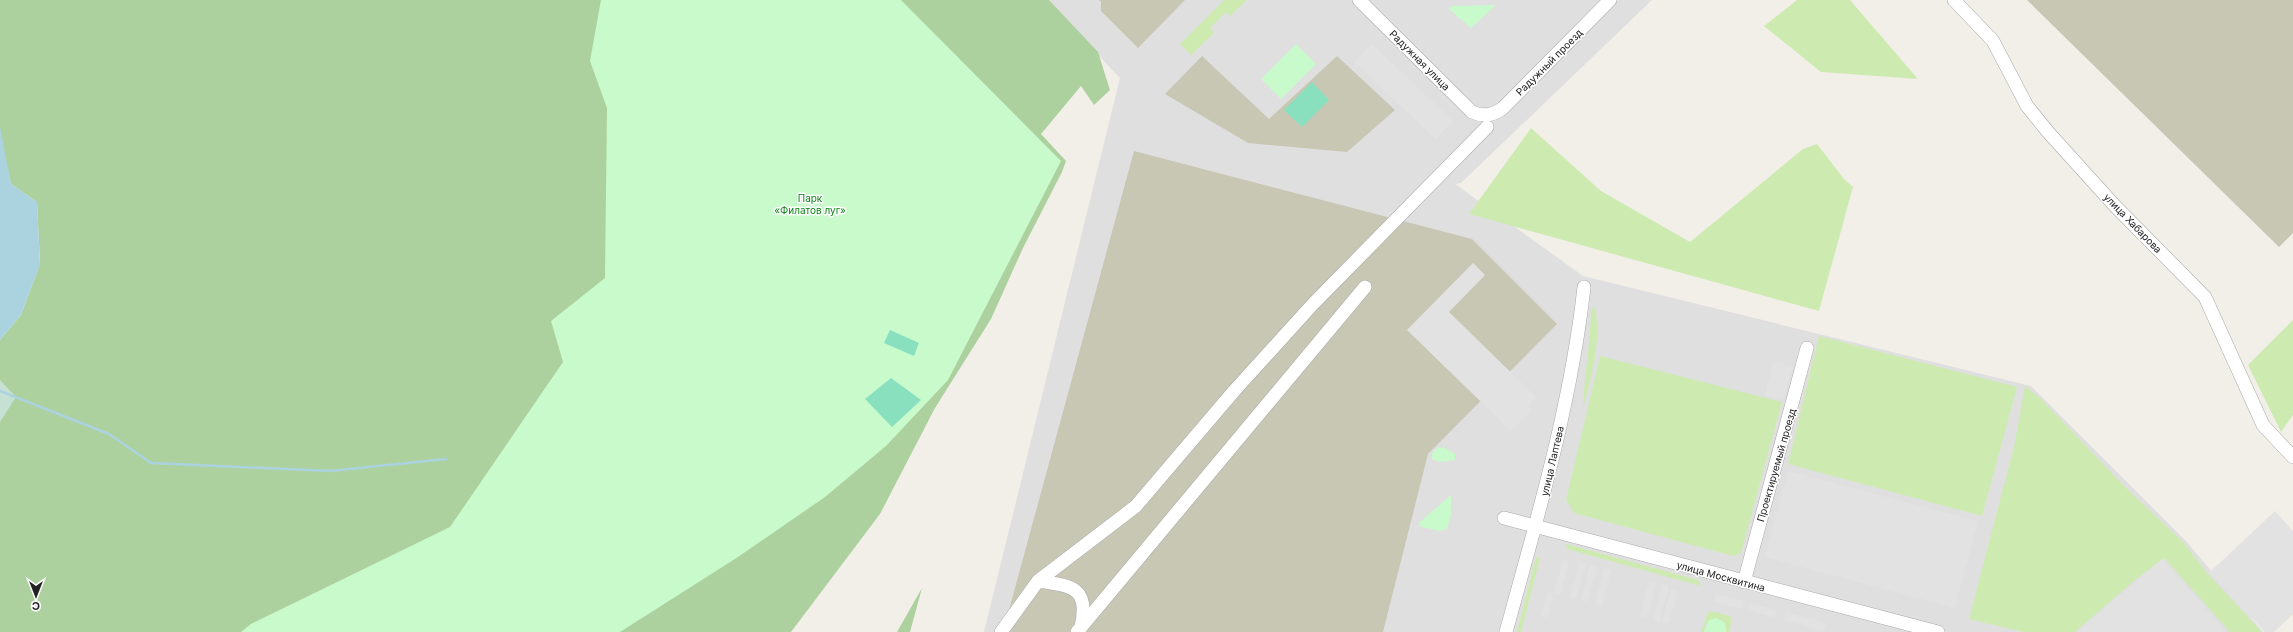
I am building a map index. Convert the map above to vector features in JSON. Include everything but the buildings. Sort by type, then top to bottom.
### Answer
[{"type":"street","name":"Радужная улица","points":[[1359,0],[1472,112],[1485,121]]},
{"type":"street","name":"Радужный проезд","points":[[1485,121],[1503,108],[1610,0]]},
{"type":"street","name":"улица Хабарова","points":[[1954,0],[1992,41],[2026,106],[2115,206],[2205,297],[2263,425],[2293,457]]},
{"type":"street","points":[[1001,632],[1038,581],[1136,506],[1234,391],[1313,304],[1485,121]]},
{"type":"street","points":[[1079,630],[1365,287]]},
{"type":"street","name":"улица Лаптева","points":[[1506,632],[1536,527],[1565,407],[1584,287]]},
{"type":"street","name":"Проектируемый проезд","points":[[1744,582],[1807,348]]},
{"type":"street","name":"улица Москвитина","points":[[1504,518],[1938,632]]},
{"type":"street","points":[[1038,581],[1073,588],[1082,598],[1085,610],[1079,630]]},
{"type":"shaded area","points":[[1046,0],[1652,0],[1461,183],[1455,184],[1583,276],[2031,386],[2185,540],[2263,632],[984,632],[1120,78]]},
{"type":"shaded area","points":[[1099,0],[1185,0],[1138,48],[1101,11],[1101,2]]},
{"type":"shaded area","points":[[2027,0],[2293,0],[2293,233],[2279,247]]},
{"type":"shaded area","points":[[1372,44],[1453,121],[1436,139],[1354,62]]},
{"type":"shaded area","points":[[1202,56],[1269,119],[1337,56],[1395,110],[1347,152],[1248,143],[1165,94]]},
{"type":"shaded area","points":[[1134,151],[1472,239],[1557,324],[1428,454],[1383,632],[1003,632]]},
{"type":"shaded area","points":[[1473,263],[1485,275],[1449,312],[1536,397],[1528,406],[1532,410],[1511,431],[1407,330]]},
{"type":"shaded area","points":[[1773,361],[1793,366],[1783,400],[1765,395]]},
{"type":"shaded area","points":[[0,380],[16,397],[0,422]]},
{"type":"shaded area","points":[[1788,471],[1978,521],[1955,608],[1765,557]]},
{"type":"shaded area","points":[[2275,511],[2293,531],[2293,614],[2274,632],[2265,632],[2209,573]]},
{"type":"shaded area","points":[[2162,559],[2226,632],[2077,632]]},
{"type":"shaded area","points":[[1563,560],[1569,561],[1560,595],[1554,593]]},
{"type":"shaded area","points":[[1579,562],[1586,564],[1576,599],[1570,597]]},
{"type":"shaded area","points":[[1590,565],[1597,567],[1587,602],[1581,600]]},
{"type":"shaded area","points":[[1604,569],[1611,570],[1602,606],[1595,604]]},
{"type":"shaded area","points":[[1649,581],[1656,583],[1647,618],[1640,616]]},
{"type":"shaded area","points":[[1662,584],[1669,586],[1660,621],[1653,620]]},
{"type":"shaded area","points":[[1671,589],[1677,591],[1669,623],[1662,622]]},
{"type":"shaded area","points":[[1548,590],[1553,597],[1547,618],[1541,616]]},
{"type":"shaded area","points":[[1716,594],[1744,601],[1741,609],[1714,602]]},
{"type":"shaded area","points":[[1750,603],[1777,610],[1775,618],[1748,610]]},
{"type":"shaded area","points":[[1786,612],[1826,623],[1824,631],[1784,620]]},
{"type":"green space","points":[[0,0],[1049,0],[1098,52],[1110,90],[1094,105],[1081,86],[1041,134],[1066,161],[1062,172],[1023,248],[991,319],[935,408],[880,514],[791,632],[0,632],[0,340],[21,315],[40,264],[37,202],[11,184],[0,135]]},
{"type":"green space","name":"Парк «Филатов луг»","points":[[601,0],[901,0],[1061,161],[948,380],[886,446],[825,497],[738,557],[620,632],[241,632],[251,624],[450,527],[563,362],[551,321],[605,278],[607,108],[590,61]]},
{"type":"green space","points":[[1224,0],[1247,0],[1230,16],[1226,12],[1210,28],[1214,33],[1191,55],[1180,44]]},
{"type":"green space","points":[[1797,0],[1850,0],[1918,79],[1821,72],[1764,26]]},
{"type":"green space","points":[[1496,5],[1471,28],[1448,8],[1454,6]]},
{"type":"green space","points":[[1296,44],[1316,64],[1281,99],[1261,79]]},
{"type":"green space","points":[[1312,82],[1329,100],[1302,127],[1284,110]]},
{"type":"green space","points":[[1531,128],[1601,191],[1690,242],[1803,149],[1817,144],[1844,179],[1853,187],[1819,311],[1469,214]]},
{"type":"green space","points":[[1595,307],[1597,332],[1595,358],[1583,408],[1591,310]]},
{"type":"green space","points":[[2293,320],[2293,415],[2281,432],[2248,365]]},
{"type":"green space","points":[[890,330],[919,343],[914,356],[884,343]]},
{"type":"green space","points":[[1819,336],[2017,387],[1982,516],[1788,464]]},
{"type":"green space","points":[[1600,356],[1782,402],[1741,553],[1733,556],[1574,513],[1566,500]]},
{"type":"green space","points":[[891,378],[921,400],[892,427],[865,399]]},
{"type":"green space","points":[[2025,386],[2041,399],[2127,489],[2183,542],[2208,574],[2262,632],[2230,632],[2164,558],[2135,580],[2075,632],[2023,632],[1969,619],[2014,447]]},
{"type":"green space","points":[[1438,447],[1445,448],[1455,454],[1455,460],[1439,462],[1432,459],[1432,454]]},
{"type":"green space","points":[[1451,495],[1451,515],[1447,529],[1439,531],[1419,526],[1419,523]]},
{"type":"green space","points":[[1566,544],[1698,580],[1701,586],[1567,549]]},
{"type":"green space","points":[[1536,557],[1540,558],[1521,632],[1517,632]]},
{"type":"green space","points":[[922,588],[910,632],[897,632]]},
{"type":"green space","points":[[1708,612],[1715,612],[1730,616],[1732,620],[1729,632],[1726,632],[1726,628],[1722,620],[1706,624],[1704,632],[1701,632]]},
{"type":"green space","points":[[1716,618],[1725,623],[1726,632],[1704,632],[1709,620]]},
{"type":"water","points":[[0,127],[11,184],[37,202],[40,264],[21,315],[0,340]]},
{"type":"waterway","points":[[0,391],[109,434],[151,463],[330,471],[446,459]]}]
